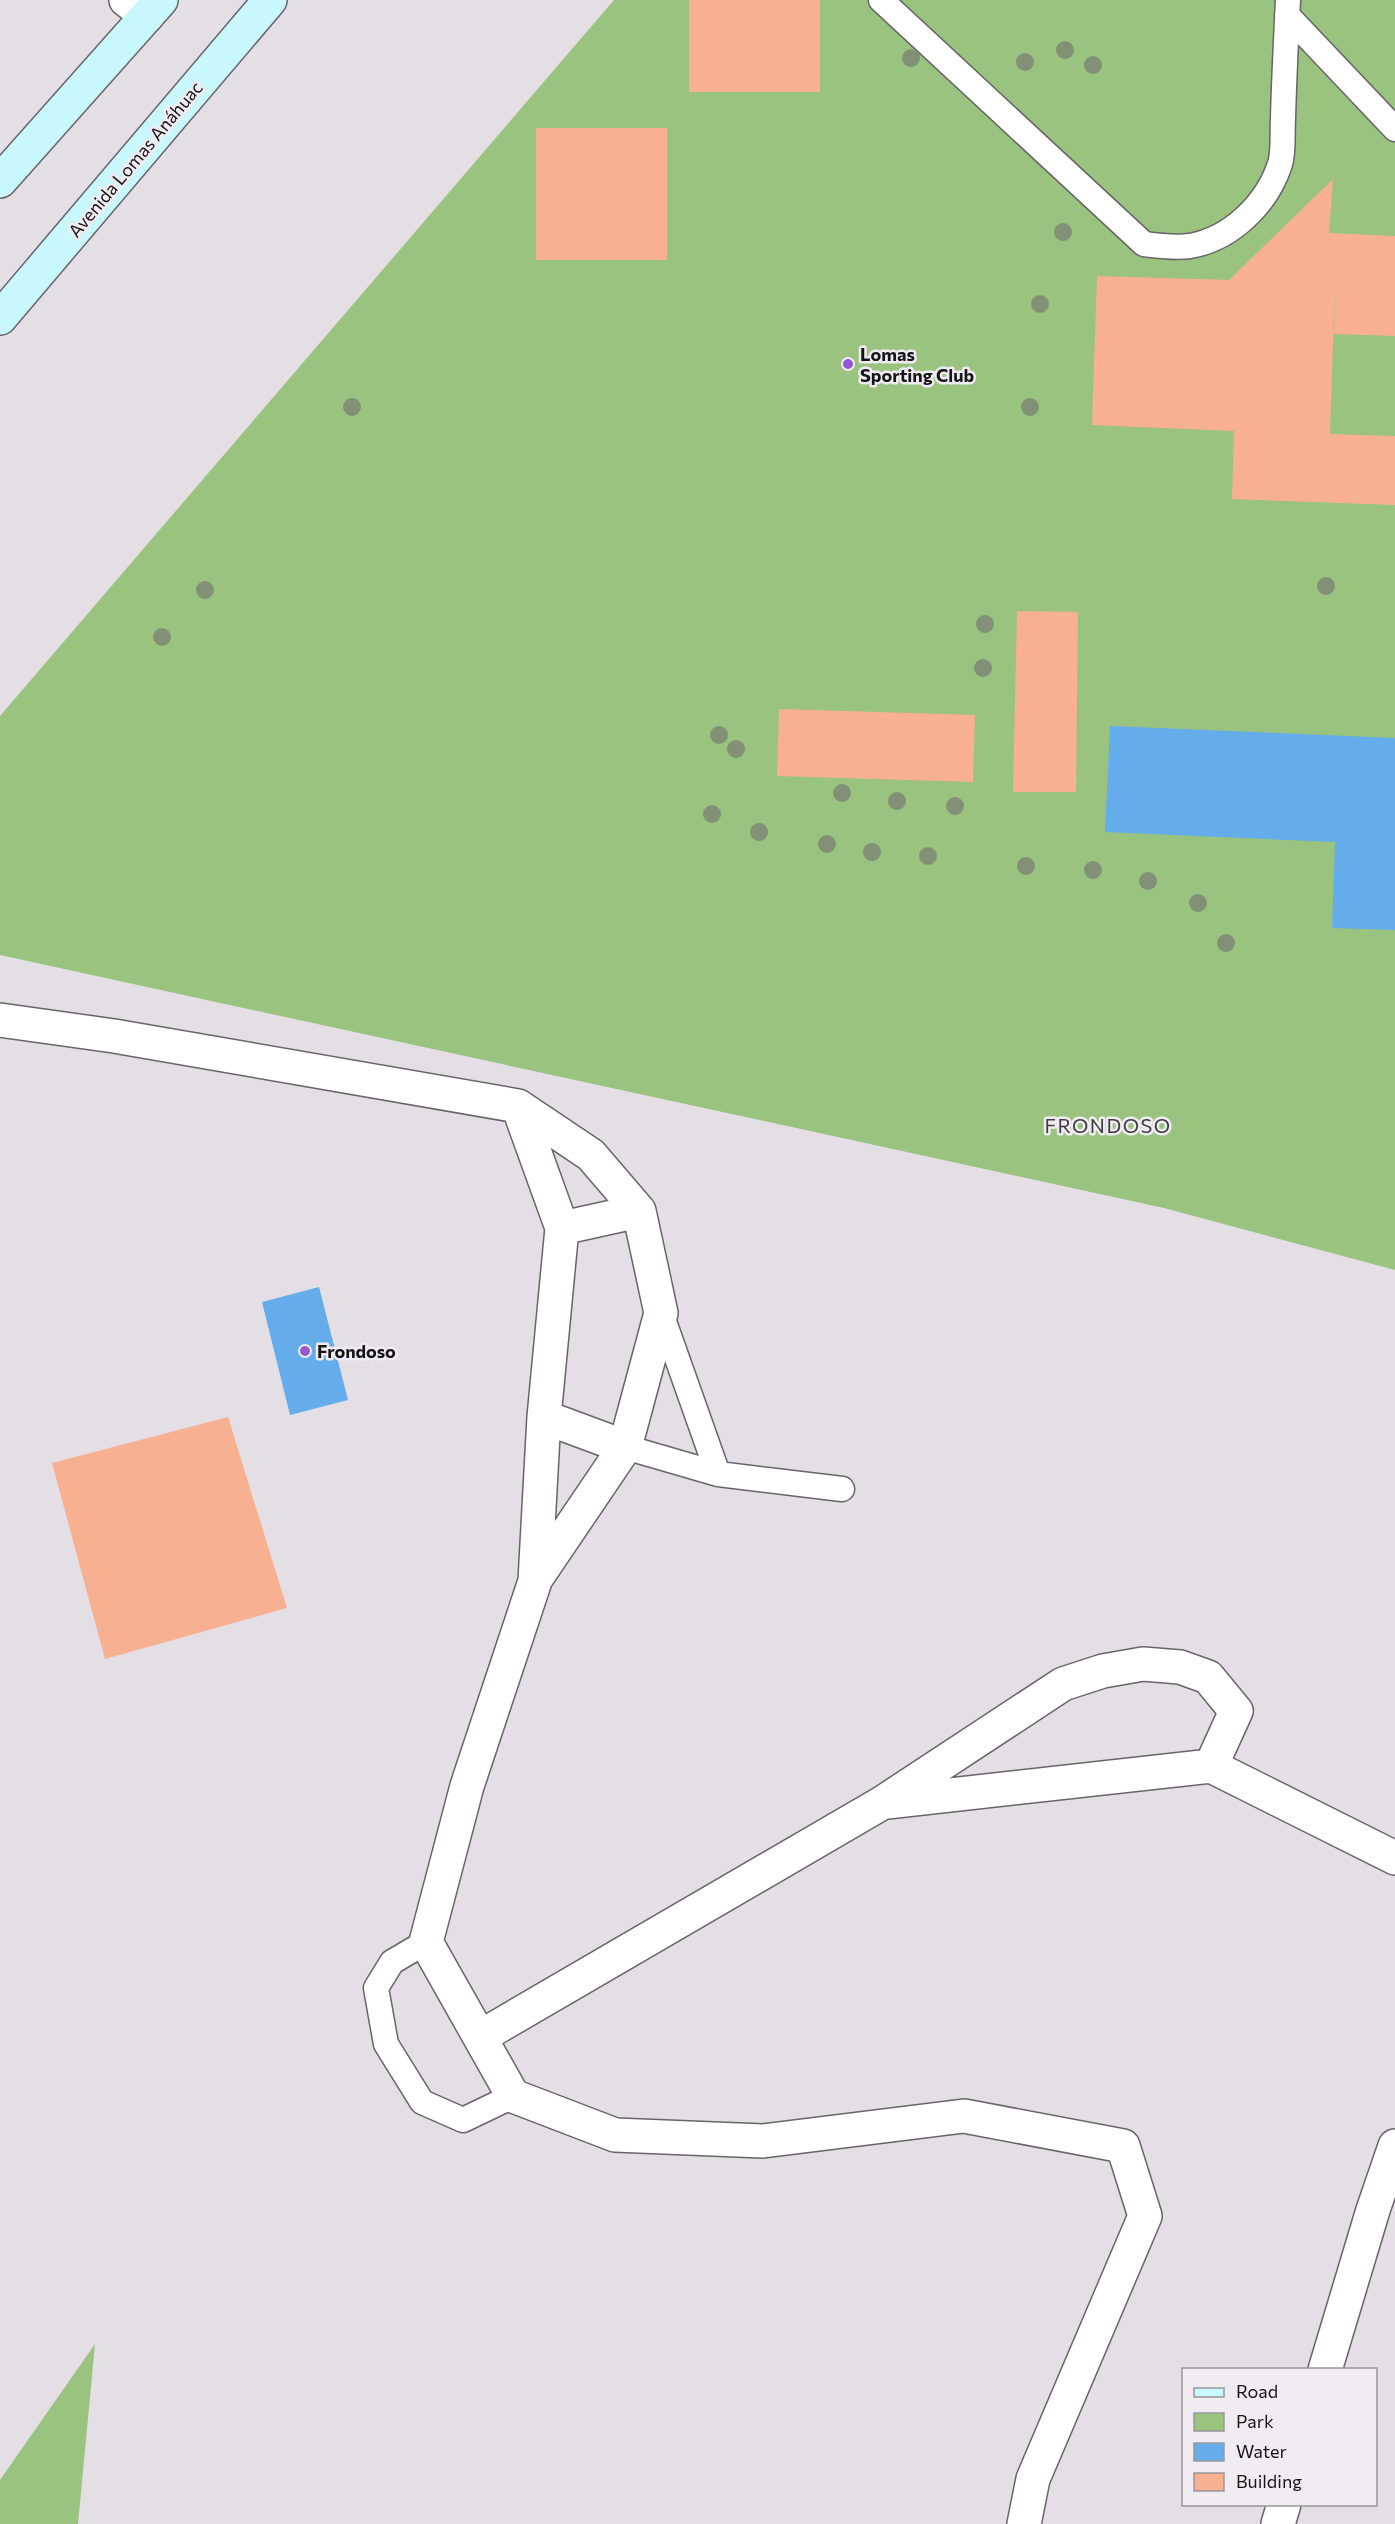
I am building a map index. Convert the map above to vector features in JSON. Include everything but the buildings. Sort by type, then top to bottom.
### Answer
[{"type":"main road","name":"Avenida Lomas Anáhuac","points":[[0,318],[270,0]]},
{"type":"main road","points":[[0,181],[145,5]]},
{"type":"street","points":[[0,1020],[114,1036],[518,1106],[591,1155],[639,1211],[661,1313],[625,1447],[535,1581]]},
{"type":"street","points":[[518,1106],[562,1228],[544,1417],[535,1581],[467,1786],[426,1942],[513,2096],[615,2135],[763,2141],[964,2116],[1123,2146],[1145,2216],[1033,2480],[1024,2524]]},
{"type":"street","points":[[562,1228],[639,1211]]},
{"type":"street","points":[[544,1417],[625,1447]]},
{"type":"street","points":[[480,2037],[882,1803],[1063,1684],[1103,1671],[1143,1664],[1180,1667],[1208,1677],[1236,1711],[1211,1766]]},
{"type":"street","points":[[882,1803],[1211,1766],[1395,1858]]},
{"type":"street","points":[[1326,2368],[1373,2210],[1395,2146]]},
{"type":"street","points":[[1278,2524],[1284,2506]]},
{"type":"lane","points":[[880,0],[1144,244],[1166,247],[1189,246],[1211,240],[1231,229],[1253,212],[1269,188],[1281,162],[1288,7]]},
{"type":"lane","points":[[1288,7],[1395,129]]},
{"type":"lane","points":[[661,1313],[718,1474]]},
{"type":"lane","points":[[625,1447],[718,1474],[842,1489]]},
{"type":"lane","points":[[426,1942],[392,1962],[376,1988],[386,2044],[422,2102],[464,2120],[513,2096]]},
{"type":"green space","name":"Lomas Sporting Club","points":[[614,0],[1395,0],[1395,1270],[1164,1208],[0,955],[0,716]]},
{"type":"green space","points":[[95,2344],[78,2524],[0,2524],[0,2480]]},
{"type":"water","points":[[1110,726],[1395,738],[1395,930],[1332,928],[1335,842],[1105,832]]},
{"type":"water","name":"Frondoso","points":[[319,1287],[348,1400],[290,1415],[262,1302]]},
{"type":"place","name":"Lomas Sporting Club","points":[[848,364]]},
{"type":"place","name":"Frondoso","points":[[305,1351]]},
{"type":"district","name":"FRONDOSO","points":[[1108,1125]]}]
